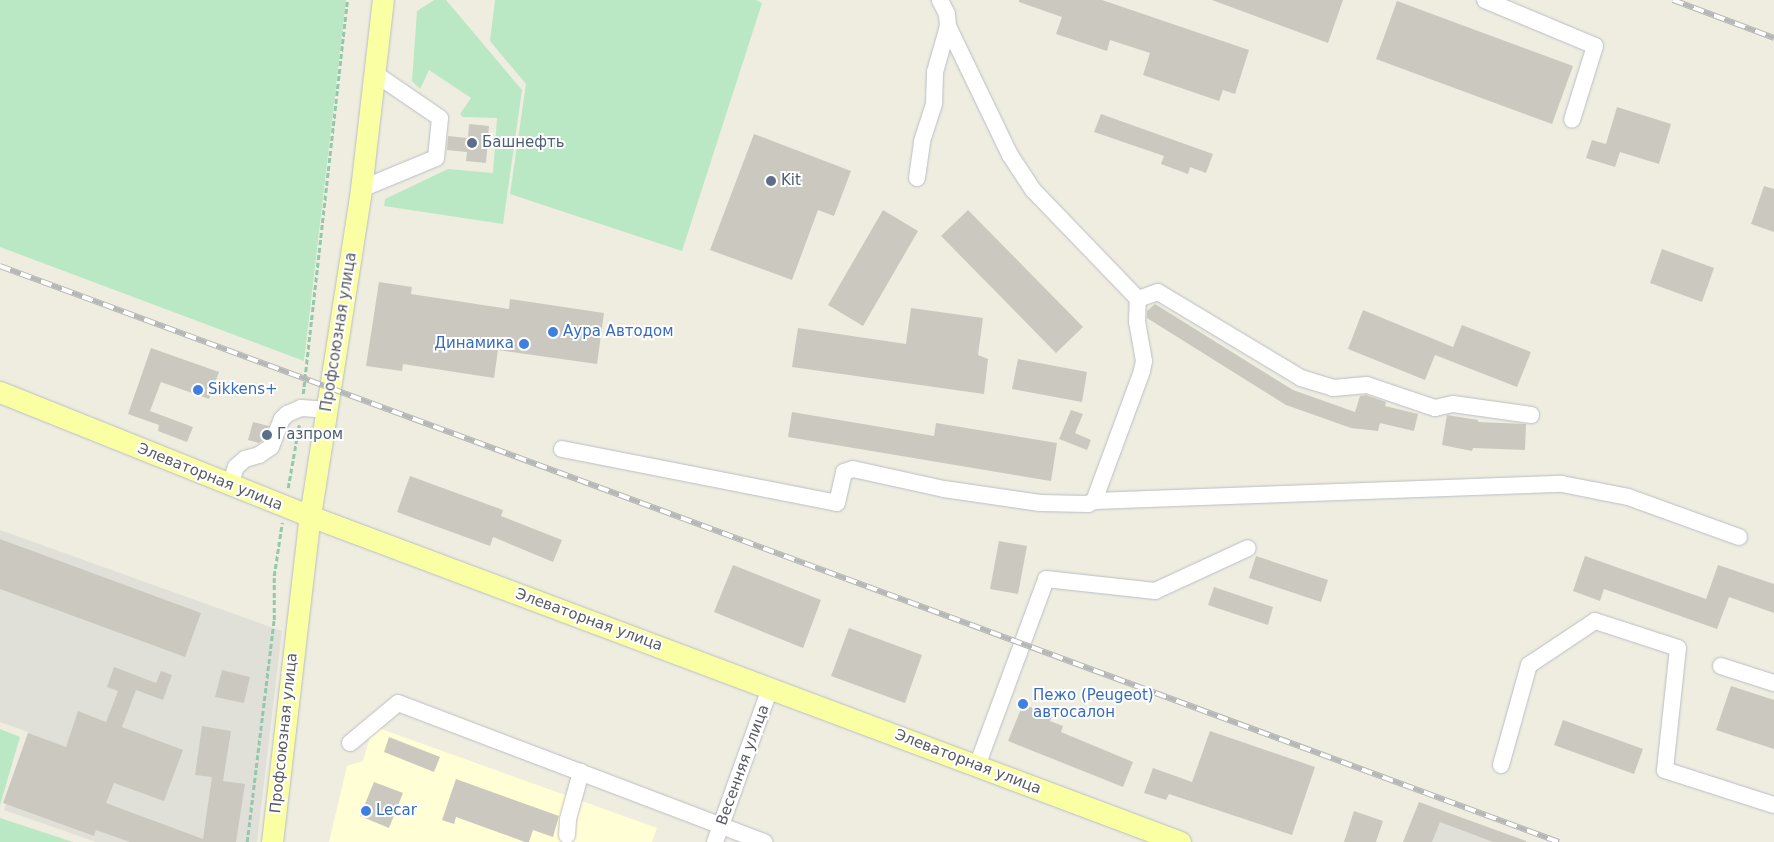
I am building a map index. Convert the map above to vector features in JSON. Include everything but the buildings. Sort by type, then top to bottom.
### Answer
[{"type":"main road","name":"Профсоюзная улица","points":[[272,842],[310,516],[361,189],[383,0]]},
{"type":"main road","name":"Элеваторная улица","points":[[0,392],[310,516],[1180,842]]},
{"type":"street","points":[[917,178],[922,141],[934,103],[935,72],[948,26],[947,14],[940,0]]},
{"type":"street","points":[[1485,0],[1595,46],[1572,120]]},
{"type":"street","points":[[948,26],[1010,155],[1033,190],[1138,299],[1137,322],[1144,361],[1142,371],[1094,501]]},
{"type":"street","points":[[361,189],[436,158],[440,118],[374,73]]},
{"type":"street","points":[[1138,299],[1158,292],[1301,378],[1332,388],[1368,385],[1435,408],[1453,404],[1531,415]]},
{"type":"street","points":[[230,485],[236,467],[245,459],[259,455],[271,448],[282,419],[287,414],[301,408],[327,410]]},
{"type":"street","points":[[562,449],[837,503],[844,472],[853,469],[944,489],[1040,503],[1088,504],[1094,501],[1562,484],[1628,497],[1739,537]]},
{"type":"street","points":[[977,766],[1046,579],[1155,590],[1248,548]]},
{"type":"street","points":[[1501,765],[1528,665],[1595,621],[1678,648],[1665,770],[1774,805]]},
{"type":"street","points":[[1721,666],[1774,683]]},
{"type":"street","name":"Весенняя улица","points":[[715,842],[770,688]]},
{"type":"street","points":[[350,743],[398,703],[764,842]]},
{"type":"street","points":[[567,835],[568,819],[580,772]]},
{"type":"shaded area","points":[[0,0],[346,0],[304,361],[0,247]]},
{"type":"shaded area","points":[[434,0],[446,0],[522,90],[503,224],[384,206],[385,199],[448,169],[493,173],[497,118],[463,117],[460,114],[471,98],[429,70],[420,89],[412,81],[417,11]]},
{"type":"shaded area","points":[[495,0],[756,0],[762,3],[682,251],[510,194],[526,84],[490,41]]},
{"type":"shaded area","points":[[0,530],[282,631],[257,842],[96,842],[4,810],[28,732],[0,722]]},
{"type":"shaded area","points":[[373,726],[657,828],[652,842],[329,842],[347,766],[363,761]]},
{"type":"shaded area","points":[[0,729],[20,737],[0,805]]},
{"type":"shaded area","points":[[1419,802],[1444,812],[1529,842],[1403,842]]},
{"type":"shaded area","points":[[0,818],[73,842],[0,842]]},
{"type":"railway","points":[[1673,0],[1774,38]]},
{"type":"railway","points":[[0,266],[1559,842]]},
{"type":"place","name":"Башнефть","points":[[472,143]]},
{"type":"place","name":"Kit","points":[[771,181]]},
{"type":"place","name":"Аура Автодом","points":[[553,332]]},
{"type":"place","name":"Динамика","points":[[524,344]]},
{"type":"place","name":"Sikkens+","points":[[198,390]]},
{"type":"place","name":"Газпром","points":[[267,435]]},
{"type":"place","name":"Пежо (Peugeot) автосалон","points":[[1023,704]]},
{"type":"place","name":"Lecar","points":[[366,811]]}]
